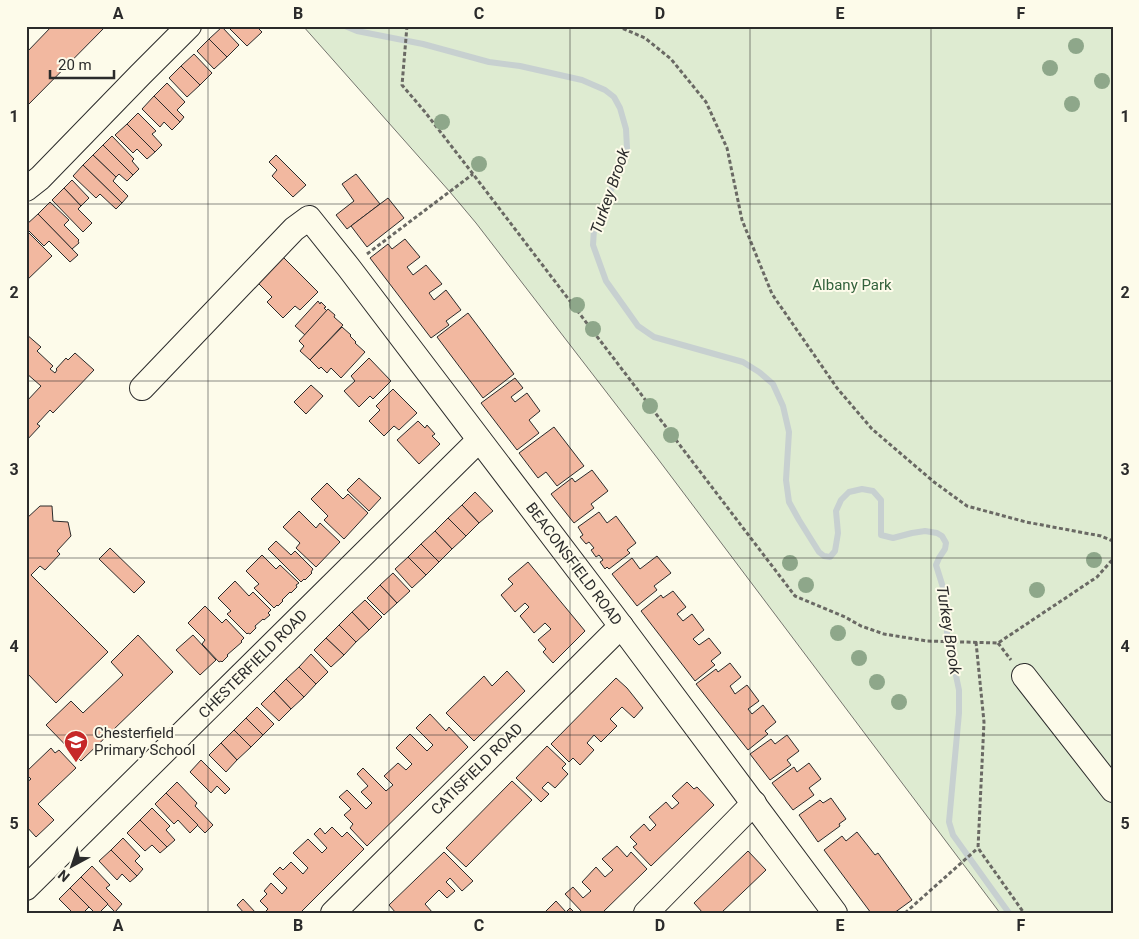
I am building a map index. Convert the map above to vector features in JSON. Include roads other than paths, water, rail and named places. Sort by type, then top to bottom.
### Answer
[{"type":"street","points":[[26,189],[40,178],[189,26]]},
{"type":"street","name":"BEACONSFIELD ROAD","points":[[142,388],[294,229],[309,218],[621,626],[835,913]]},
{"type":"street","name":"CHESTERFIELD ROAD","points":[[26,888],[479,440]]},
{"type":"street","name":"CATISFIELD ROAD","points":[[333,913],[621,626]]},
{"type":"street","points":[[1024,676],[1113,790]]},
{"type":"street","points":[[646,913],[754,803]]},
{"type":"waterway","name":"Turkey Brook","points":[[345,26],[357,31],[423,44],[489,62],[520,66],[582,80],[605,90],[614,97],[620,108],[626,129],[627,148],[603,213],[594,229],[593,245],[606,281],[638,326],[654,337],[743,362],[773,384],[783,406],[789,432],[786,480],[789,502],[819,552],[824,556],[830,557],[835,551],[838,533],[836,511],[841,500],[849,492],[862,489],[873,491],[881,500],[881,535],[893,538],[925,531],[937,533],[942,536],[946,543],[945,549],[936,565],[946,597],[947,633],[959,690],[959,713],[949,822],[953,835],[1009,913]]},
{"type":"place","name":"Chesterfield Primary School","points":[[76,763]]},
{"type":"park label","name":"Albany Park","points":[[852,285]]}]
